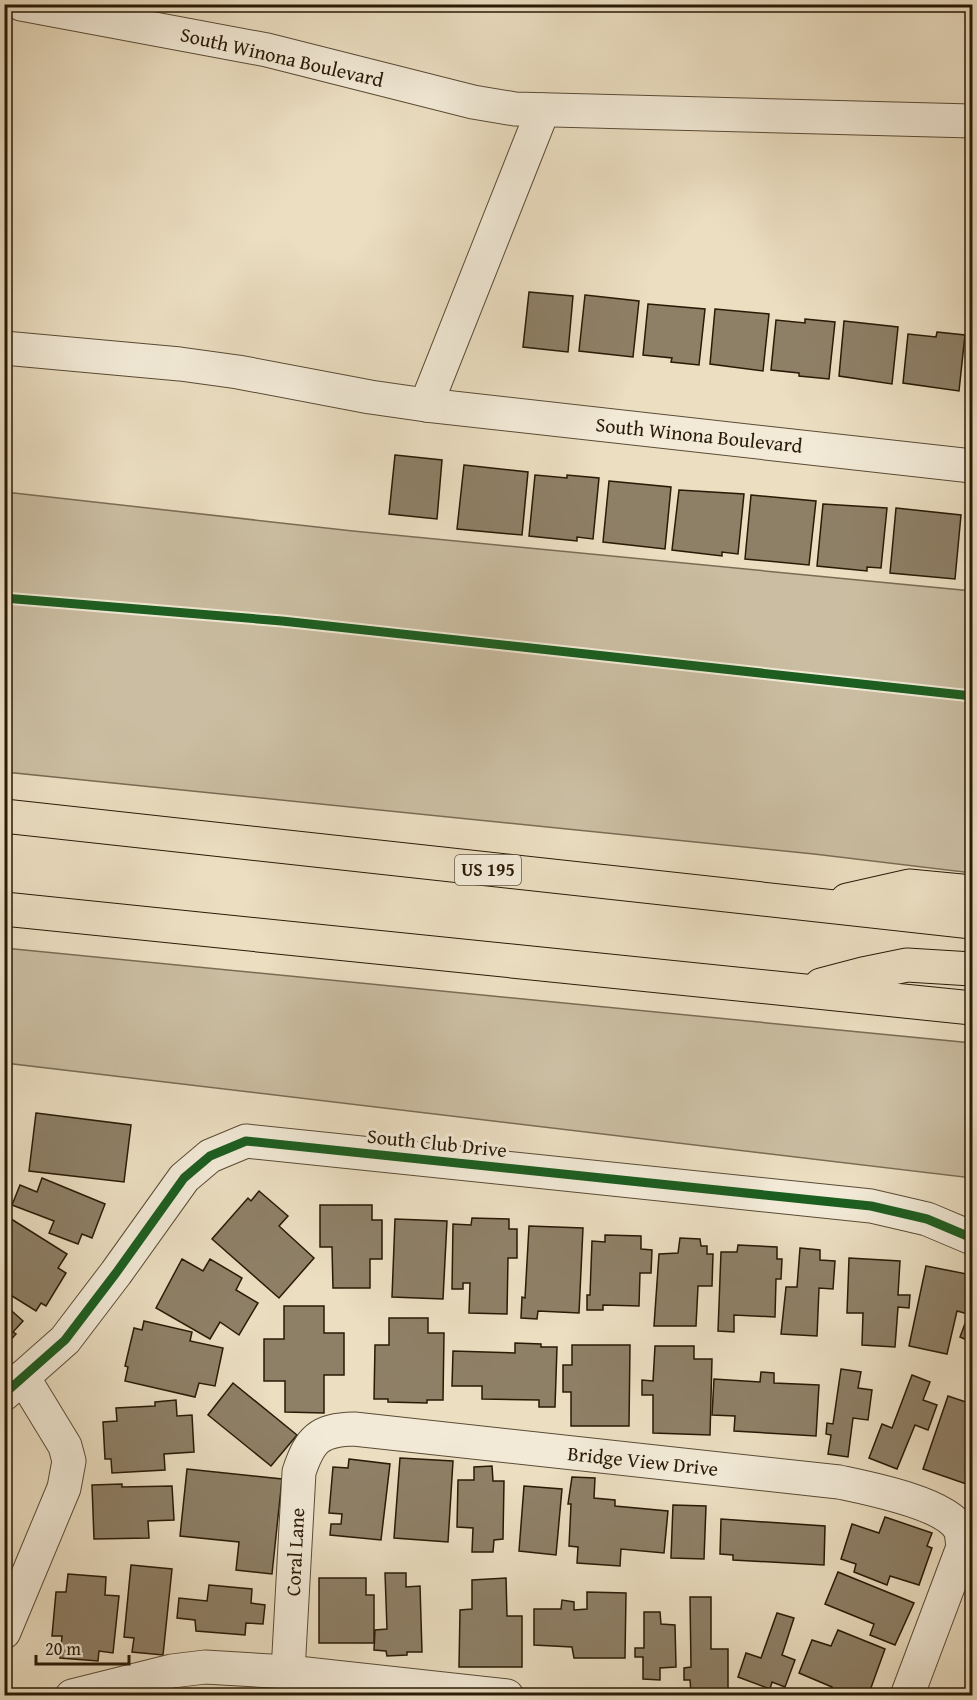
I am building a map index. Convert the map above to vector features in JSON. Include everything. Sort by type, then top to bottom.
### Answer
[{"type":"highway","name":"US 195","points":[[4,816],[972,922]]},
{"type":"highway","points":[[821,906],[909,886],[972,892]]},
{"type":"highway","points":[[4,909],[972,1008]]},
{"type":"highway","points":[[802,990],[907,965],[972,969]]},
{"type":"street","name":"South Winona Boulevard","points":[[21,4],[267,50],[473,102],[515,109],[972,122]]},
{"type":"street","points":[[426,405],[543,110]]},
{"type":"street","name":"South Winona Boulevard","points":[[4,348],[180,364],[426,405],[972,466]]},
{"type":"street","name":"South Club Drive","points":[[14,1386],[65,1340],[184,1178],[210,1156],[246,1141],[871,1206],[927,1219],[972,1238]]},
{"type":"street","points":[[4,1632],[64,1488],[69,1461],[65,1446],[14,1386]]},
{"type":"street","name":"Bridge View Drive","points":[[317,1437],[336,1429],[354,1429],[839,1482],[874,1489],[939,1510],[960,1530],[963,1547],[907,1695]]},
{"type":"street","name":"Coral Lane","points":[[288,1672],[299,1472],[304,1456],[317,1437]]},
{"type":"street","points":[[72,1695],[172,1671],[206,1667],[288,1672],[468,1694],[507,1695]]},
{"type":"shaded area","points":[[5,492],[353,531],[972,591],[972,873],[814,854],[5,772]]},
{"type":"shaded area","points":[[4,948],[972,1043],[972,1178],[5,1063]]},
{"type":"building","points":[[529,292],[573,296],[568,352],[523,347]]},
{"type":"building","points":[[585,295],[639,301],[633,357],[579,351]]},
{"type":"building","points":[[648,304],[705,309],[699,365],[671,362],[672,358],[643,355]]},
{"type":"building","points":[[715,309],[769,314],[763,371],[710,364]]},
{"type":"building","points":[[805,319],[835,322],[829,379],[771,370],[776,320],[805,323]]},
{"type":"building","points":[[844,321],[898,327],[892,384],[839,376]]},
{"type":"building","points":[[937,332],[965,335],[959,391],[903,383],[908,334],[936,337]]},
{"type":"building","points":[[972,345],[972,390],[968,389]]},
{"type":"building","points":[[395,455],[442,460],[437,519],[389,514]]},
{"type":"building","points":[[464,465],[528,472],[522,535],[457,529]]},
{"type":"building","points":[[535,475],[599,478],[593,539],[577,537],[577,541],[529,536]]},
{"type":"building","points":[[609,481],[671,487],[665,549],[603,542]]},
{"type":"building","points":[[679,490],[744,494],[738,554],[722,552],[722,556],[672,550]]},
{"type":"building","points":[[751,495],[816,501],[809,565],[745,559]]},
{"type":"building","points":[[823,504],[887,508],[881,568],[867,567],[867,571],[817,566]]},
{"type":"building","points":[[896,508],[961,515],[955,579],[890,573]]},
{"type":"building","points":[[36,1113],[131,1125],[124,1182],[29,1171]]},
{"type":"building","points":[[42,1178],[105,1204],[92,1238],[82,1234],[78,1244],[49,1233],[54,1221],[12,1205],[20,1185],[37,1192]]},
{"type":"building","points":[[259,1191],[288,1216],[279,1226],[314,1258],[279,1298],[212,1239],[248,1198],[251,1201]]},
{"type":"building","points":[[320,1205],[372,1205],[372,1220],[382,1220],[382,1259],[370,1259],[370,1288],[333,1288],[332,1247],[320,1247]]},
{"type":"building","points":[[8,1217],[67,1254],[58,1268],[66,1273],[46,1306],[41,1303],[36,1311],[4,1291],[4,1223]]},
{"type":"building","points":[[472,1218],[509,1219],[509,1229],[517,1229],[517,1258],[508,1258],[507,1314],[469,1313],[470,1283],[463,1283],[463,1289],[452,1289],[453,1224],[471,1225]]},
{"type":"building","points":[[395,1219],[447,1221],[443,1299],[392,1297]]},
{"type":"building","points":[[529,1226],[583,1228],[579,1313],[538,1311],[537,1319],[521,1318],[522,1297],[525,1298]]},
{"type":"building","points":[[605,1235],[641,1236],[641,1249],[652,1250],[651,1273],[640,1273],[639,1306],[603,1305],[603,1310],[587,1310],[587,1295],[590,1295],[592,1241],[605,1242]]},
{"type":"building","points":[[680,1238],[700,1239],[701,1246],[707,1246],[707,1254],[713,1254],[712,1286],[698,1286],[696,1326],[654,1326],[659,1254],[678,1253]]},
{"type":"building","points":[[738,1245],[777,1247],[777,1259],[782,1259],[781,1279],[776,1279],[775,1317],[734,1315],[734,1332],[718,1331],[721,1252],[737,1252]]},
{"type":"building","points":[[800,1248],[820,1250],[820,1260],[835,1261],[833,1289],[819,1288],[817,1336],[781,1334],[786,1287],[797,1287]]},
{"type":"building","points":[[849,1258],[900,1261],[898,1295],[910,1295],[909,1308],[898,1307],[895,1347],[862,1345],[863,1313],[847,1313]]},
{"type":"building","points":[[182,1259],[203,1271],[210,1259],[242,1278],[236,1290],[258,1303],[239,1335],[220,1322],[210,1339],[156,1308]]},
{"type":"building","points":[[926,1266],[972,1275],[972,1294],[968,1314],[957,1311],[947,1354],[909,1346]]},
{"type":"building","points":[[4,1304],[23,1321],[13,1332],[16,1334],[4,1347]]},
{"type":"building","points":[[972,1305],[972,1342],[960,1337]]},
{"type":"building","points":[[284,1306],[324,1306],[324,1333],[344,1333],[344,1375],[324,1375],[324,1413],[285,1412],[285,1381],[264,1381],[264,1339],[284,1339]]},
{"type":"building","points":[[389,1318],[428,1318],[428,1333],[444,1333],[443,1400],[427,1400],[427,1403],[388,1402],[388,1399],[374,1399],[375,1345],[389,1345]]},
{"type":"building","points":[[144,1321],[192,1332],[190,1341],[223,1348],[215,1386],[199,1383],[195,1397],[125,1381],[128,1367],[125,1366],[134,1328],[142,1330]]},
{"type":"building","points":[[515,1343],[557,1347],[555,1407],[539,1407],[539,1400],[482,1399],[482,1386],[452,1386],[453,1351],[515,1353]]},
{"type":"building","points":[[572,1345],[630,1345],[629,1426],[571,1426],[571,1392],[563,1392],[563,1365],[572,1365]]},
{"type":"building","points":[[655,1346],[694,1346],[694,1359],[712,1359],[710,1435],[653,1433],[653,1395],[642,1395],[642,1380],[653,1381]]},
{"type":"building","points":[[841,1369],[861,1372],[858,1388],[872,1390],[868,1420],[853,1418],[848,1457],[828,1454],[831,1435],[826,1434],[827,1423],[833,1424]]},
{"type":"building","points":[[761,1372],[774,1373],[774,1383],[819,1385],[816,1436],[734,1431],[735,1416],[712,1415],[714,1379],[760,1382]]},
{"type":"building","points":[[912,1375],[930,1382],[923,1400],[937,1405],[928,1430],[915,1425],[897,1469],[869,1458],[882,1424],[892,1428]]},
{"type":"building","points":[[233,1383],[297,1435],[271,1466],[208,1415]]},
{"type":"building","points":[[948,1396],[972,1404],[972,1486],[923,1469]]},
{"type":"building","points":[[176,1400],[177,1416],[192,1415],[194,1452],[164,1454],[165,1470],[112,1473],[111,1459],[105,1459],[103,1422],[117,1421],[116,1408],[155,1406],[155,1402]]},
{"type":"building","points":[[400,1458],[453,1461],[448,1542],[394,1538]]},
{"type":"building","points":[[349,1459],[390,1464],[381,1540],[330,1535],[331,1524],[341,1524],[342,1514],[329,1513],[333,1467],[348,1468]]},
{"type":"building","points":[[492,1466],[493,1481],[504,1481],[503,1539],[494,1540],[493,1552],[472,1552],[473,1528],[457,1527],[458,1480],[474,1480],[474,1467]]},
{"type":"building","points":[[187,1469],[282,1479],[272,1574],[236,1570],[239,1542],[180,1536]]},
{"type":"building","points":[[572,1477],[595,1478],[594,1498],[615,1500],[615,1506],[668,1511],[664,1553],[621,1549],[620,1566],[577,1563],[578,1547],[569,1546],[571,1504],[568,1504]]},
{"type":"building","points":[[122,1484],[122,1487],[172,1486],[174,1520],[148,1521],[149,1538],[94,1539],[92,1485]]},
{"type":"building","points":[[524,1486],[562,1489],[556,1555],[519,1551]]},
{"type":"building","points":[[673,1505],[706,1506],[704,1559],[671,1558]]},
{"type":"building","points":[[885,1517],[932,1533],[927,1546],[932,1548],[919,1585],[890,1576],[887,1585],[854,1572],[856,1564],[841,1559],[852,1524],[879,1533]]},
{"type":"building","points":[[721,1519],[825,1526],[824,1565],[733,1560],[733,1555],[720,1554]]},
{"type":"building","points":[[131,1565],[172,1569],[163,1655],[132,1652],[134,1638],[124,1637]]},
{"type":"building","points":[[838,1572],[914,1603],[895,1645],[870,1635],[874,1624],[825,1604]]},
{"type":"building","points":[[385,1573],[406,1573],[406,1587],[420,1586],[422,1652],[387,1656],[386,1651],[374,1650],[375,1630],[387,1629]]},
{"type":"building","points":[[68,1574],[106,1577],[105,1595],[119,1596],[113,1653],[99,1651],[98,1661],[60,1658],[62,1636],[52,1636],[56,1592],[66,1592]]},
{"type":"building","points":[[319,1578],[366,1578],[366,1595],[374,1595],[374,1643],[319,1643]]},
{"type":"building","points":[[506,1578],[507,1616],[522,1616],[522,1667],[459,1667],[460,1610],[472,1609],[472,1580]]},
{"type":"building","points":[[209,1585],[252,1589],[251,1603],[265,1605],[263,1624],[246,1623],[245,1635],[196,1631],[195,1620],[177,1618],[179,1598],[207,1601]]},
{"type":"building","points":[[587,1592],[626,1593],[625,1658],[574,1658],[572,1647],[534,1645],[534,1609],[561,1609],[562,1600],[574,1602],[574,1610],[587,1609]]},
{"type":"building","points":[[690,1597],[711,1597],[711,1649],[728,1649],[728,1691],[691,1692],[690,1680],[684,1680],[684,1668],[691,1667]]},
{"type":"building","points":[[644,1612],[660,1612],[661,1624],[675,1625],[676,1667],[660,1668],[660,1680],[643,1679],[643,1657],[635,1657],[635,1648],[644,1648]]},
{"type":"building","points":[[777,1613],[794,1618],[782,1655],[795,1660],[785,1687],[772,1682],[770,1689],[738,1677],[746,1653],[761,1658]]},
{"type":"building","points":[[838,1630],[885,1649],[868,1696],[854,1696],[849,1693],[848,1696],[836,1696],[830,1693],[832,1687],[799,1673],[812,1640],[831,1646]]},
{"type":"cycle path","points":[[4,598],[282,621],[972,696]]},
{"type":"cycle path","points":[[4,1394],[65,1340],[184,1178],[210,1156],[246,1141],[871,1206],[927,1219],[972,1238]]}]
